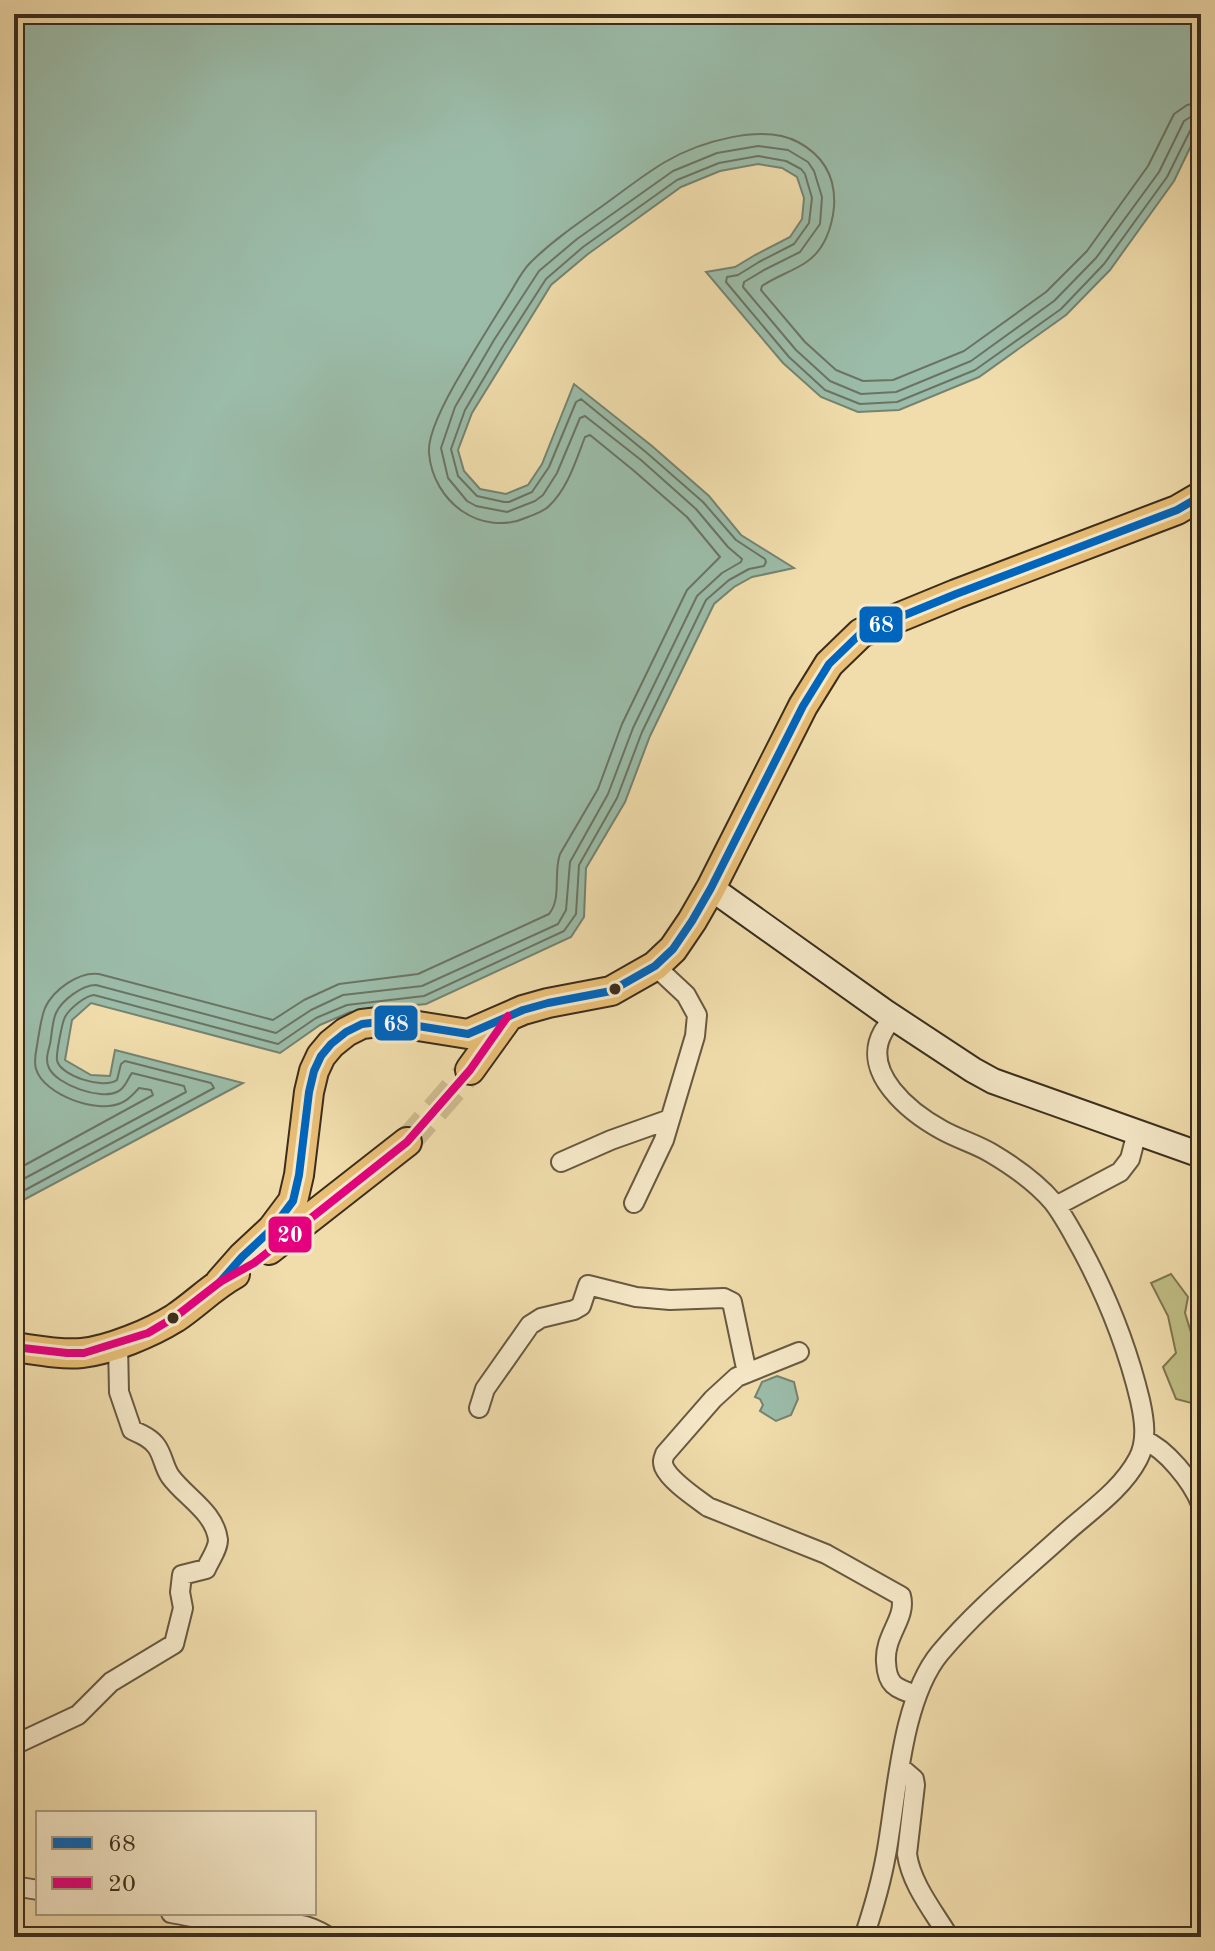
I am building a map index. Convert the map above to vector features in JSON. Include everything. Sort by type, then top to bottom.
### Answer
[{"type":"main road","points":[[220,1282],[272,1229],[293,1201],[314,1071],[331,1044],[362,1024],[379,1022],[468,1034],[548,1003],[611,991],[655,966],[673,949],[711,888],[803,706],[829,664],[861,633],[1177,510],[1201,496]]},
{"type":"main road","points":[[470,1070],[508,1016]]},
{"type":"main road","points":[[14,1347],[84,1353],[148,1333],[175,1317],[220,1282],[254,1263],[407,1142]]},
{"type":"street","points":[[711,888],[894,1017],[993,1081],[1201,1155]]},
{"type":"street","points":[[634,1203],[664,1140],[695,1036],[697,1015],[686,995],[655,966]]},
{"type":"street","points":[[864,1937],[885,1859],[916,1695],[938,1655],[1062,1535],[1110,1494],[1140,1457],[1145,1427],[1123,1341],[1100,1283],[1056,1206],[1043,1191],[1008,1163],[941,1130],[916,1113],[884,1079],[878,1063],[878,1046],[882,1033],[894,1017]]},
{"type":"street","points":[[561,1162],[670,1119]]},
{"type":"street","points":[[1056,1206],[1120,1172],[1130,1159],[1137,1132]]},
{"type":"street","points":[[479,1408],[485,1389],[530,1325],[541,1318],[581,1306],[588,1285],[636,1297],[670,1300],[724,1298],[732,1302],[747,1373]]},
{"type":"street","points":[[14,1745],[78,1715],[111,1682],[174,1644],[183,1608],[180,1592],[182,1575],[206,1569],[218,1544],[215,1529],[206,1513],[168,1474],[157,1448],[147,1437],[132,1430],[119,1392],[118,1344]]},
{"type":"street","points":[[799,1352],[737,1377],[713,1399],[665,1454],[665,1469],[708,1507],[826,1554],[901,1596],[903,1610],[887,1641],[886,1675],[890,1682],[916,1695]]},
{"type":"street","points":[[1144,1440],[1155,1445],[1170,1459],[1196,1492],[1201,1504]]},
{"type":"street","points":[[900,1767],[914,1779],[915,1785],[908,1861],[924,1896],[949,1937]]},
{"type":"street","points":[[14,1886],[36,1890]]},
{"type":"street","points":[[182,1915],[228,1923],[294,1922],[319,1930],[329,1937]]},
{"type":"shaded area","points":[[1171,1274],[1188,1297],[1185,1313],[1194,1342],[1201,1352],[1201,1398],[1195,1404],[1176,1399],[1163,1367],[1176,1353],[1168,1316],[1151,1283]]},
{"type":"water","points":[[14,14],[1201,14],[1201,125],[1174,181],[1110,270],[1066,315],[979,377],[899,410],[858,412],[821,397],[783,363],[706,272],[735,267],[790,237],[802,219],[804,198],[797,177],[782,168],[758,164],[720,171],[681,187],[588,254],[551,285],[472,413],[458,450],[464,471],[480,489],[506,494],[528,485],[542,464],[574,384],[709,496],[741,535],[794,568],[752,577],[714,604],[650,736],[625,802],[586,868],[584,917],[571,937],[426,1004],[350,1012],[320,1025],[280,1053],[91,1003],[72,1020],[65,1060],[91,1075],[110,1076],[115,1050],[243,1083],[14,1205]]},
{"type":"water","points":[[777,1376],[794,1382],[798,1399],[791,1415],[776,1421],[760,1411],[763,1405],[755,1397],[762,1382]]},
{"type":"tunnel","points":[[407,1142],[470,1070]]},
{"type":"transit line","name":"68","points":[[220,1282],[272,1229],[293,1201],[314,1071],[331,1044],[362,1024],[379,1022],[468,1034],[523,1010],[611,991],[655,966],[673,949],[711,888],[803,706],[829,664],[861,633],[1177,510],[1201,496]]},
{"type":"transit line","name":"20","points":[[14,1347],[84,1353],[148,1333],[175,1317],[220,1282],[254,1263],[407,1142],[470,1070],[508,1016]]}]
